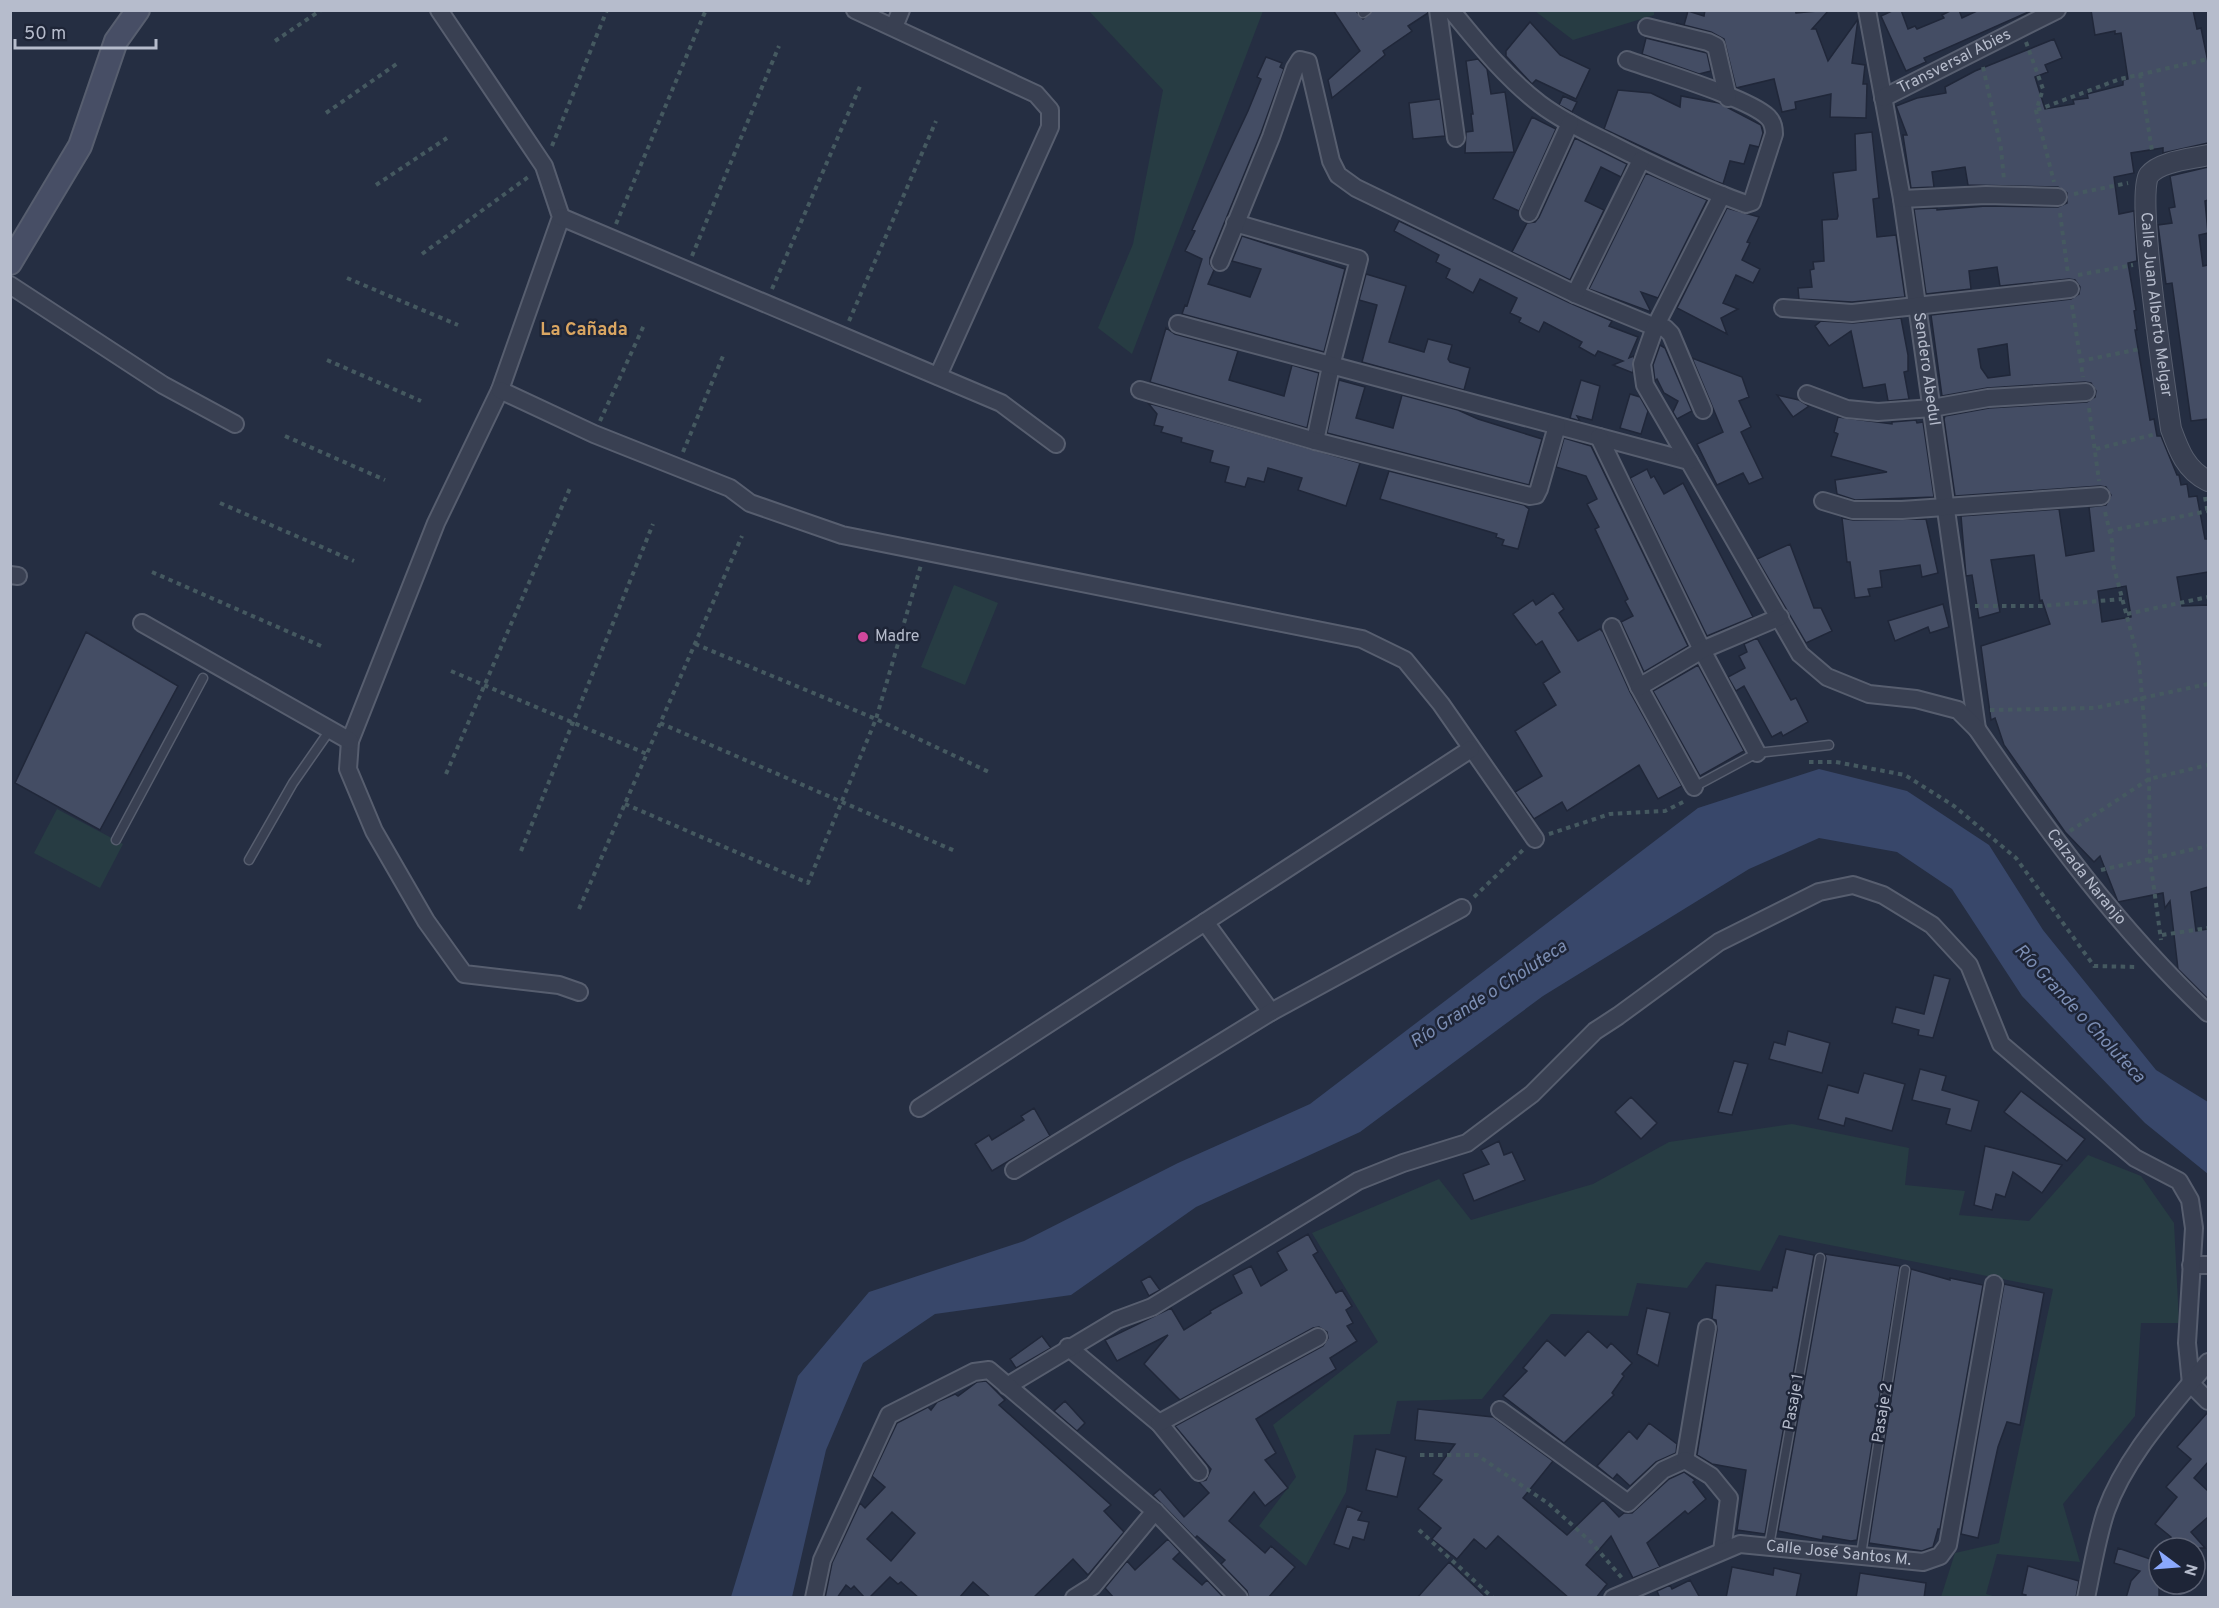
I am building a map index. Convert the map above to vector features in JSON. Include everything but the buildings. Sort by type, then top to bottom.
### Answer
[{"type":"main road","points":[[10,263],[80,146],[116,41],[138,10]]},
{"type":"street","points":[[439,10],[544,166],[561,217],[500,390],[436,523],[350,741],[348,769],[374,831],[426,921],[464,974],[559,985],[579,992]]},
{"type":"street","points":[[855,10],[1036,94],[1050,110],[1050,127],[938,376]]},
{"type":"street","points":[[894,27],[901,10]]},
{"type":"street","points":[[1438,10],[1456,138]]},
{"type":"street","points":[[1451,10],[1507,75],[1539,104],[1641,160],[1722,195],[1746,204],[1752,202],[1774,134],[1773,123],[1759,110],[1627,60]]},
{"type":"street","name":"Sendero Abedul","points":[[1867,10],[1902,199],[1977,729]]},
{"type":"street","name":"Transversal Abies","points":[[1883,98],[2056,10]]},
{"type":"street","points":[[1647,27],[1716,46],[1728,98]]},
{"type":"street","points":[[1220,262],[1295,68],[1300,60],[1308,62],[1331,161],[1338,175],[1356,188],[1575,294],[1655,327],[1665,328],[1671,334],[1703,410]]},
{"type":"street","points":[[1529,213],[1570,123]]},
{"type":"street","points":[[2150,175],[2208,155]]},
{"type":"street","points":[[1575,294],[1641,160]]},
{"type":"street","name":"Calle Juan Alberto Melgar","points":[[2150,175],[2149,263],[2171,429],[2180,455],[2192,471],[2208,481]]},
{"type":"street","name":"Calzada Naranjo","points":[[1722,195],[1655,327],[1642,364],[1645,385],[1800,654],[1827,677],[1869,694],[1916,699],[1958,710],[1977,729],[2082,874],[2160,967],[2208,1013]]},
{"type":"street","points":[[1902,199],[2058,197]]},
{"type":"street","points":[[561,217],[1001,403],[1056,444]]},
{"type":"street","points":[[1235,223],[1359,259],[1331,366],[1315,441]]},
{"type":"street","points":[[1783,308],[1852,313],[2069,283]]},
{"type":"street","points":[[10,285],[163,385],[235,424]]},
{"type":"street","points":[[1178,324],[1689,461]]},
{"type":"street","points":[[500,390],[594,434],[730,488],[750,503],[842,535],[1362,639],[1405,660],[1441,704],[1534,839]]},
{"type":"street","points":[[1140,390],[1315,441],[1530,495],[1536,495],[1539,489],[1557,426]]},
{"type":"street","points":[[1807,394],[1847,410],[1878,412],[1932,408],[1988,398],[2086,392]]},
{"type":"street","points":[[1599,437],[1702,650],[1757,753]]},
{"type":"street","points":[[1823,501],[1853,510],[1902,510],[1946,505],[2024,503],[2101,496]]},
{"type":"street","points":[[1639,687],[1702,650],[1780,617]]},
{"type":"street","points":[[142,623],[350,741]]},
{"type":"street","points":[[1612,627],[1639,687],[1694,791]]},
{"type":"street","points":[[919,1108],[1471,749]]},
{"type":"street","points":[[1007,1386],[1047,1364],[1068,1347],[1118,1320],[1152,1307],[1358,1181],[1403,1163],[1467,1143],[1532,1094],[1595,1031],[1719,942],[1819,892],[1852,885],[1883,895],[1932,925],[1969,965],[2001,1044],[2135,1158],[2180,1181],[2190,1200],[2194,1228],[2187,1342],[2191,1384],[2208,1401]]},
{"type":"street","points":[[1014,1170],[1271,1012],[1462,908]]},
{"type":"street","points":[[1205,922],[1271,1012]]},
{"type":"street","points":[[2191,1265],[2208,1265]]},
{"type":"street","name":"Calle José Santos M.","points":[[1613,1598],[1631,1588],[1740,1545],[1923,1562],[1940,1556],[1948,1545],[1994,1284]]},
{"type":"street","points":[[1685,1460],[1707,1328]]},
{"type":"street","points":[[1159,1424],[1318,1336]]},
{"type":"street","points":[[1068,1347],[1159,1424],[1199,1472]]},
{"type":"street","points":[[2086,1598],[2106,1511],[2143,1446],[2208,1362]]},
{"type":"street","points":[[814,1598],[822,1560],[889,1415],[974,1372],[989,1370],[1155,1511],[1239,1598]]},
{"type":"street","points":[[1500,1410],[1628,1503],[1663,1470],[1685,1460]]},
{"type":"street","points":[[1685,1460],[1712,1476],[1729,1498],[1722,1551]]},
{"type":"street","points":[[1074,1598],[1093,1586],[1155,1511]]},
{"type":"lane","points":[[116,840],[202,678]]},
{"type":"lane","points":[[249,860],[293,783],[330,730]]},
{"type":"lane","points":[[1694,791],[1757,753],[1829,745]]},
{"type":"lane","name":"Pasaje 1","points":[[1769,1546],[1820,1258]]},
{"type":"lane","name":"Pasaje 2","points":[[1861,1555],[1905,1270]]},
{"type":"path","points":[[275,41],[321,10]]},
{"type":"path","points":[[422,254],[544,166],[607,10]]},
{"type":"path","points":[[610,238],[705,12]]},
{"type":"path","points":[[687,270],[779,46]]},
{"type":"path","points":[[1979,50],[2001,148],[2006,196]]},
{"type":"path","points":[[2036,111],[2140,74],[2208,59]]},
{"type":"path","points":[[326,113],[398,63]]},
{"type":"path","points":[[2058,197],[2150,175],[2150,129],[2140,74]]},
{"type":"path","points":[[766,304],[861,84]]},
{"type":"path","points":[[843,336],[936,120]]},
{"type":"path","points":[[376,185],[447,138]]},
{"type":"path","points":[[2069,283],[2134,265]]},
{"type":"path","points":[[347,278],[458,325]]},
{"type":"path","points":[[594,434],[645,323]]},
{"type":"path","points":[[2080,361],[2140,348]]},
{"type":"path","points":[[677,467],[723,356]]},
{"type":"path","points":[[327,360],[421,401]]},
{"type":"path","points":[[2096,449],[2171,429]]},
{"type":"path","points":[[285,436],[385,480]]},
{"type":"path","points":[[446,774],[570,488]]},
{"type":"path","points":[[220,503],[354,561]]},
{"type":"path","points":[[2109,531],[2208,511]]},
{"type":"path","points":[[521,850],[654,524]]},
{"type":"path","points":[[579,909],[742,536]]},
{"type":"path","points":[[625,804],[808,882],[876,719],[924,553]]},
{"type":"path","points":[[152,572],[321,646]]},
{"type":"path","points":[[2127,614],[2208,597]]},
{"type":"path","points":[[1960,606],[2042,606],[2122,599]]},
{"type":"path","points":[[695,644],[876,719],[989,772]]},
{"type":"path","points":[[451,671],[484,687],[647,754]]},
{"type":"path","points":[[1975,710],[2095,708],[2208,684]]},
{"type":"path","points":[[660,723],[955,851]]},
{"type":"path","points":[[1802,762],[1836,762],[1905,775],[1954,806],[2016,858],[2094,966],[2160,967]]},
{"type":"path","points":[[2056,840],[2149,779],[2208,765]]},
{"type":"path","points":[[1462,908],[1534,839],[1610,814],[1665,812],[1694,791]]},
{"type":"path","points":[[2082,874],[2208,846]]},
{"type":"path","points":[[2162,935],[2208,928]]},
{"type":"path","points":[[1420,1455],[1477,1455],[1549,1504],[1591,1542],[1631,1588]]},
{"type":"path","points":[[1419,1530],[1493,1598]]},
{"type":"shaded area","points":[[1654,10],[1654,15],[1573,40],[1535,11]]},
{"type":"shaded area","points":[[1089,11],[1263,11],[1132,354],[1098,328],[1133,244],[1163,90]]},
{"type":"shaded area","points":[[954,585],[998,603],[965,685],[921,667]]},
{"type":"shaded area","points":[[57,809],[123,844],[100,888],[34,853]]},
{"type":"shaded area","points":[[1792,1124],[1909,1148],[1905,1185],[1965,1191],[1959,1215],[2029,1221],[2088,1155],[2141,1176],[2174,1223],[2179,1323],[2141,1323],[2135,1416],[2063,1504],[2080,1562],[1997,1554],[1986,1594],[1996,1597],[1941,1597],[1955,1553],[1999,1543],[2053,1289],[1779,1235],[1760,1271],[1706,1262],[1687,1288],[1637,1283],[1628,1316],[1551,1314],[1482,1399],[1397,1401],[1390,1434],[1354,1435],[1346,1492],[1306,1566],[1259,1526],[1296,1477],[1273,1425],[1378,1342],[1312,1233],[1439,1179],[1471,1220],[1593,1184],[1669,1142]]},
{"type":"water","name":"Río Grande o Choluteca","points":[[1819,769],[1907,791],[1989,845],[2043,930],[2156,1070],[2208,1102],[2208,1174],[2145,1123],[2022,996],[1952,889],[1897,852],[1819,838],[1749,869],[1543,996],[1360,1132],[1196,1207],[1071,1295],[935,1314],[863,1363],[826,1450],[792,1597],[731,1597],[798,1376],[869,1292],[1024,1241],[1178,1163],[1310,1104],[1698,808]]},
{"type":"place","name":"Madre","points":[[863,637]]},
{"type":"district","name":"La Cañada","points":[[584,330]]}]
